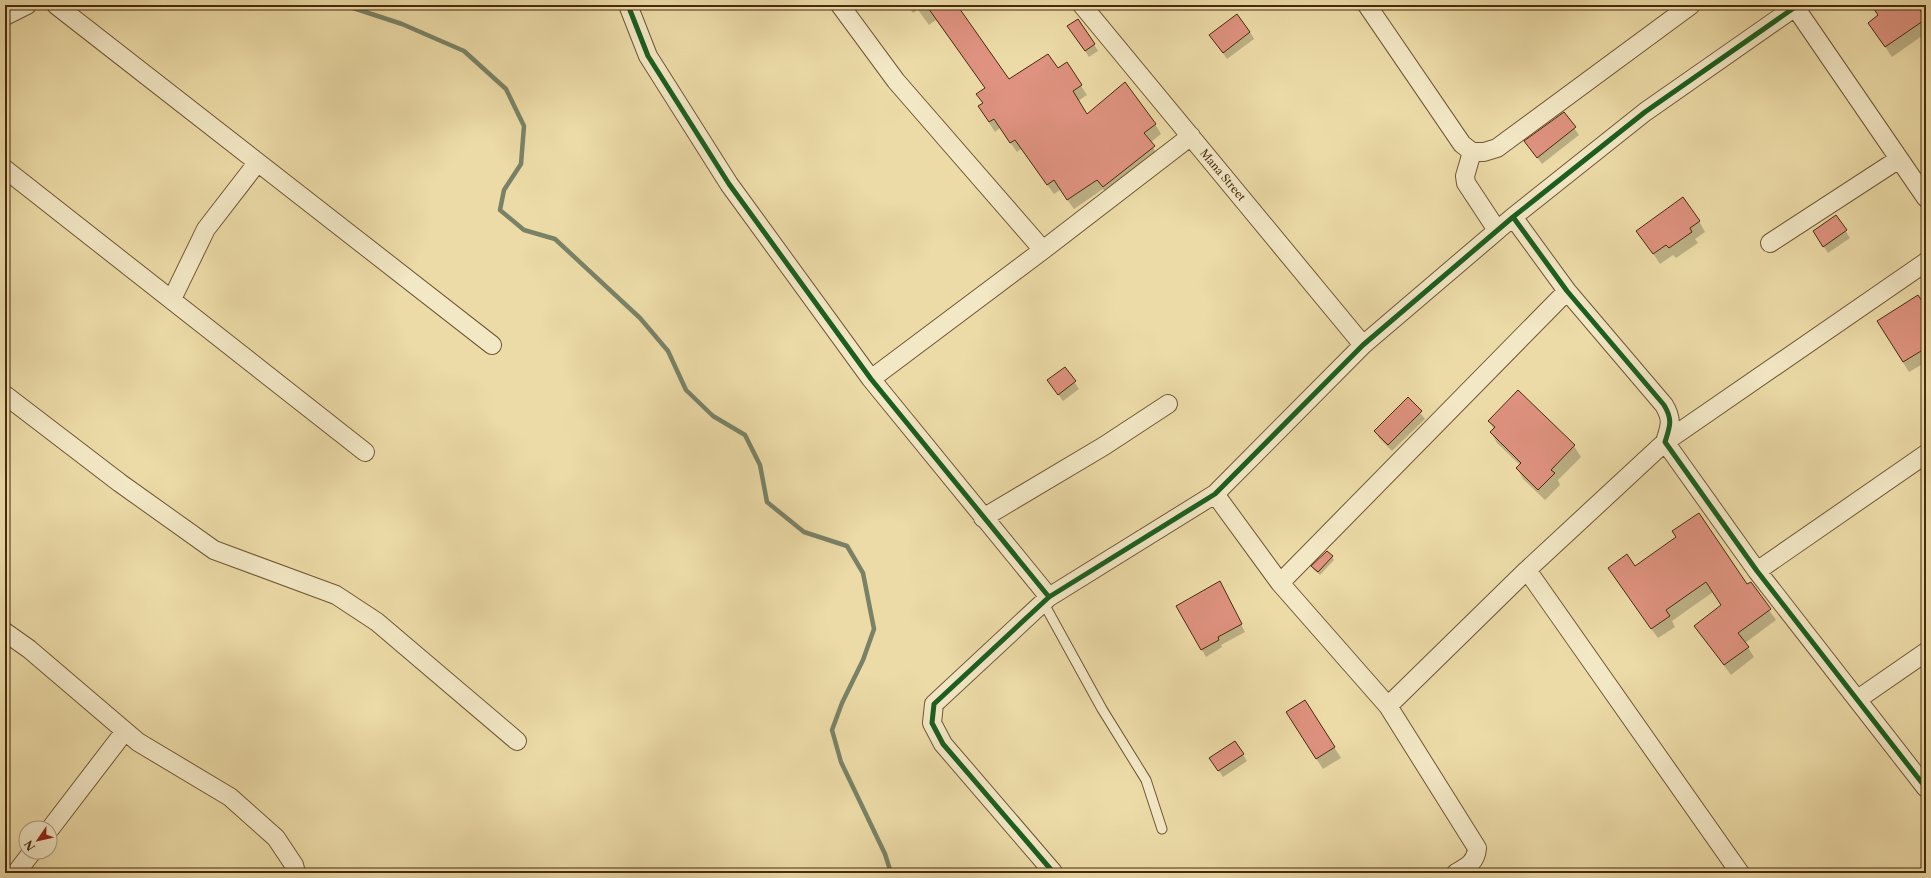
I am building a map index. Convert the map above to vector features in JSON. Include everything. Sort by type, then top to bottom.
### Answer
[{"type":"street","points":[[5,16],[28,5]]},
{"type":"street","points":[[56,5],[492,345]]},
{"type":"street","points":[[628,5],[648,56],[729,184],[871,379],[1046,599]]},
{"type":"street","points":[[840,5],[896,81],[1043,250]]},
{"type":"street","name":"Mana Street","points":[[1082,5],[1364,345]]},
{"type":"street","points":[[1367,5],[1462,144],[1472,152],[1484,152],[1497,148],[1691,5]]},
{"type":"street","points":[[1053,872],[943,744],[932,724],[934,704],[1046,599],[1215,494],[1364,345],[1512,217],[1645,112],[1796,6],[1926,198]]},
{"type":"street","points":[[871,379],[1043,250],[1191,136]]},
{"type":"street","points":[[1472,152],[1465,176],[1466,183],[1497,230]]},
{"type":"street","points":[[1770,243],[1899,159]]},
{"type":"street","points":[[172,299],[206,228],[257,163]]},
{"type":"street","points":[[5,169],[365,452]]},
{"type":"street","points":[[1512,217],[1567,291],[1664,405],[1670,416],[1670,426],[1665,442]]},
{"type":"street","points":[[1388,706],[1527,570],[1665,442],[1926,262]]},
{"type":"street","points":[[1280,584],[1567,291]]},
{"type":"street","points":[[5,394],[120,483],[214,550],[336,594],[377,622],[517,741]]},
{"type":"street","points":[[983,518],[1104,446],[1168,404]]},
{"type":"street","points":[[1665,442],[1757,571],[1926,788]]},
{"type":"street","points":[[1757,571],[1926,454]]},
{"type":"street","points":[[1215,494],[1280,584],[1388,706],[1477,848],[1476,857],[1472,863],[1456,873]]},
{"type":"street","points":[[1527,570],[1740,873]]},
{"type":"street","points":[[5,632],[28,649],[138,742],[230,797],[276,838],[294,865],[296,873]]},
{"type":"street","points":[[1858,700],[1926,652]]},
{"type":"street","points":[[57,820],[125,731]]},
{"type":"street","points":[[16,873],[26,860]]},
{"type":"lane","points":[[1046,599],[1102,709],[1146,780],[1162,829]]},
{"type":"building","points":[[926,5],[957,5],[1009,79],[1048,54],[1058,68],[1067,62],[1082,85],[1073,91],[1087,114],[1125,82],[1156,124],[1144,133],[1155,146],[1103,187],[1097,180],[1067,200],[1054,180],[1047,185],[1015,140],[1010,143],[994,119],[989,122],[978,106],[983,103],[976,94],[985,88]]},
{"type":"building","points":[[1871,5],[1917,5],[1926,19],[1885,47],[1868,23],[1878,15]]},
{"type":"building","points":[[1237,14],[1250,32],[1223,53],[1209,35]]},
{"type":"building","points":[[1078,19],[1095,44],[1085,51],[1067,26]]},
{"type":"building","points":[[1564,112],[1576,127],[1537,158],[1524,141]]},
{"type":"building","points":[[1683,197],[1700,221],[1690,228],[1692,232],[1669,248],[1666,245],[1653,254],[1636,231]]},
{"type":"building","points":[[1836,215],[1847,230],[1823,247],[1813,231]]},
{"type":"building","points":[[1918,295],[1926,307],[1926,348],[1903,362],[1877,321]]},
{"type":"building","points":[[1065,367],[1076,381],[1058,395],[1047,380]]},
{"type":"building","points":[[1518,390],[1575,445],[1551,470],[1555,473],[1538,490],[1516,468],[1521,463],[1490,432],[1495,427],[1488,421]]},
{"type":"building","points":[[1408,397],[1422,411],[1388,445],[1374,431]]},
{"type":"building","points":[[1699,513],[1747,584],[1751,582],[1771,609],[1738,633],[1749,647],[1724,665],[1694,626],[1721,605],[1706,582],[1666,610],[1670,616],[1651,629],[1608,568],[1627,554],[1635,566],[1676,537],[1672,531]]},
{"type":"building","points":[[1327,551],[1333,556],[1318,572],[1311,566]]},
{"type":"building","points":[[1220,581],[1242,624],[1218,637],[1219,640],[1201,650],[1176,606]]},
{"type":"building","points":[[1305,700],[1335,747],[1316,759],[1286,712]]},
{"type":"building","points":[[1235,741],[1244,754],[1218,771],[1209,758]]},
{"type":"waterway","points":[[344,5],[402,24],[464,51],[506,89],[524,126],[521,164],[504,190],[500,210],[524,230],[555,239],[640,318],[668,351],[686,390],[713,416],[745,435],[760,465],[767,502],[804,532],[847,546],[863,573],[874,629],[863,660],[842,703],[832,730],[841,762],[885,854],[891,873]]},
{"type":"cycle path","points":[[628,5],[648,56],[729,184],[871,379],[1049,597]]},
{"type":"cycle path","points":[[1053,872],[943,744],[932,723],[934,704],[1049,597],[1215,494],[1363,345],[1513,217],[1645,112],[1798,5]]},
{"type":"cycle path","points":[[1513,217],[1567,291],[1664,405],[1670,419],[1665,442],[1757,571],[1926,788]]}]
